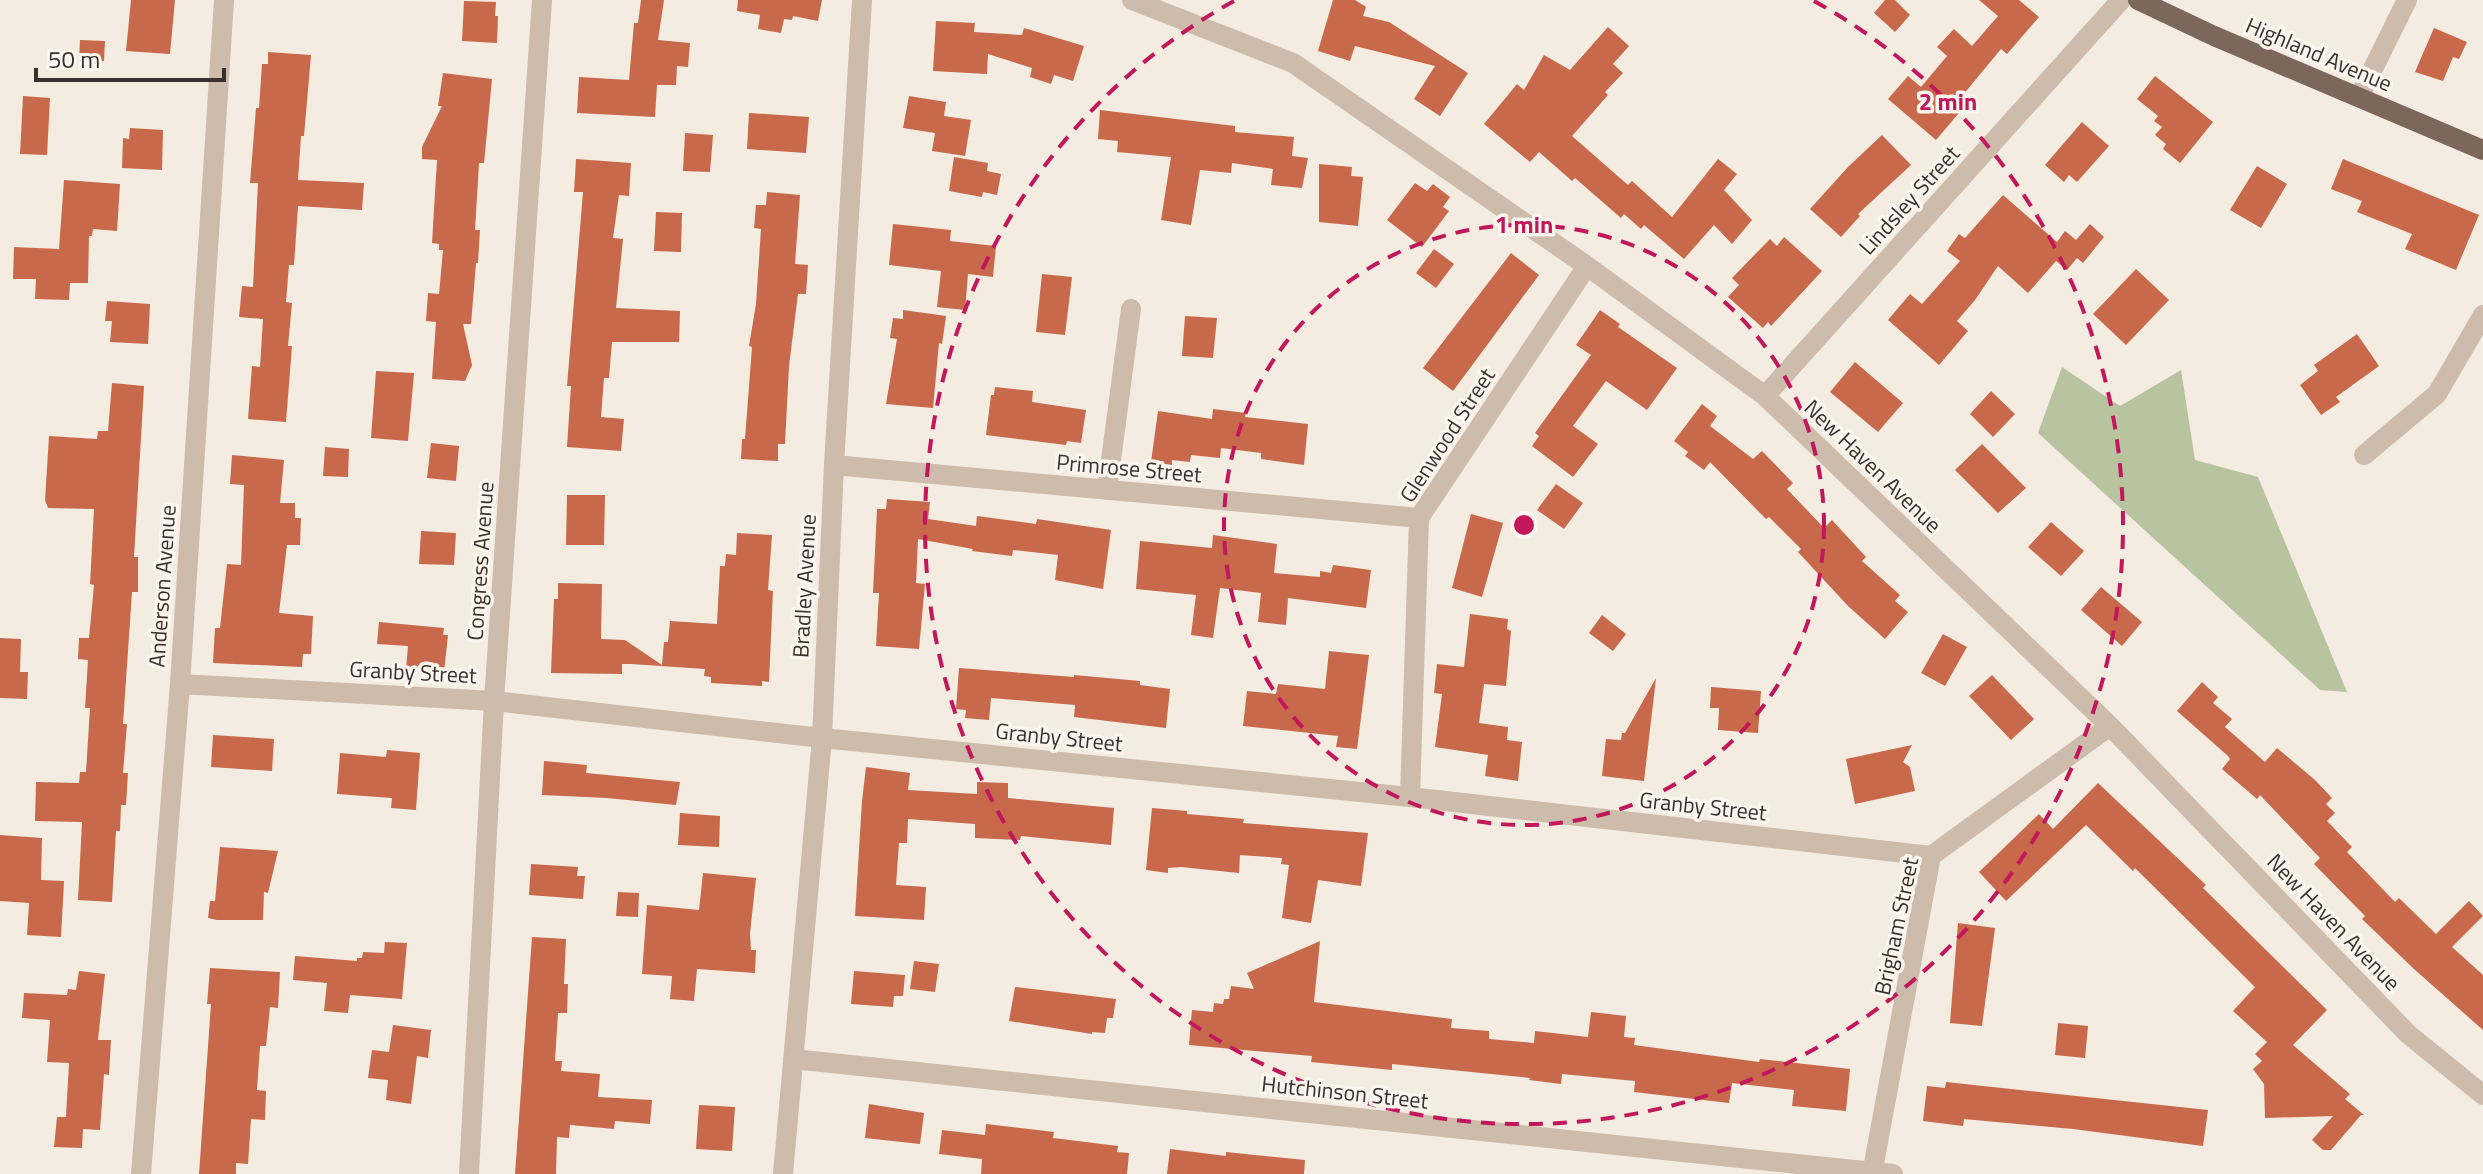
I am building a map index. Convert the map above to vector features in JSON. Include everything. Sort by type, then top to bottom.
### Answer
[{"type":"main road","name":"Highland Avenue","points":[[2138,0],[2483,150]]},
{"type":"street","name":"Anderson Avenue","points":[[141,1174],[180,684],[224,0]]},
{"type":"street","name":"Congress Avenue","points":[[469,1174],[494,701],[542,0]]},
{"type":"street","name":"Bradley Avenue","points":[[783,1174],[822,738],[834,465],[862,0]]},
{"type":"street","name":"New Haven Avenue","points":[[1132,0],[1293,63],[1587,266],[1765,396],[2110,726],[2408,1034],[2483,1095]]},
{"type":"street","name":"Lindsley Street","points":[[1765,396],[2121,0]]},
{"type":"street","points":[[2359,97],[2407,0]]},
{"type":"street","name":"Glenwood Street","points":[[1410,797],[1419,518],[1587,266]]},
{"type":"street","points":[[1107,490],[1131,309]]},
{"type":"street","points":[[2364,455],[2437,394],[2483,315]]},
{"type":"street","name":"Primrose Street","points":[[834,465],[1419,518]]},
{"type":"street","name":"Granby Street","points":[[180,684],[494,701],[822,738],[1410,797],[1931,856]]},
{"type":"street","name":"Brigham Street","points":[[1879,1173],[1931,856],[2110,726]]},
{"type":"street","name":"Hutchinson Street","points":[[793,1059],[1879,1173]]},
{"type":"green space","points":[[2062,367],[2120,406],[2181,370],[2195,460],[2258,477],[2347,692],[2320,690],[2038,433]]},
{"type":"building","points":[[131,0],[175,0],[170,54],[126,51]]},
{"type":"building","points":[[641,0],[664,0],[658,40],[690,43],[688,67],[677,66],[676,85],[657,85],[655,117],[577,113],[579,77],[629,80],[634,23],[638,23]]},
{"type":"building","points":[[738,0],[822,0],[818,21],[793,16],[792,20],[784,19],[781,33],[758,29],[760,15],[737,11]]},
{"type":"building","points":[[1333,0],[1355,0],[1366,7],[1363,16],[1389,22],[1468,73],[1440,116],[1414,99],[1435,66],[1355,46],[1350,61],[1318,51]]},
{"type":"building","points":[[1885,0],[1895,0],[1910,15],[1895,32],[1874,13]]},
{"type":"building","points":[[1979,0],[2019,0],[2039,17],[2007,54],[2001,49],[1962,96],[1969,101],[1936,140],[1888,99],[1908,76],[1921,87],[1947,56],[1937,47],[1954,29],[1972,46],[1998,16]]},
{"type":"building","points":[[464,1],[496,2],[497,43],[462,41]]},
{"type":"building","points":[[936,21],[975,23],[974,32],[1022,35],[1024,28],[1084,46],[1073,81],[1054,75],[1051,84],[1030,77],[1032,68],[988,54],[987,74],[933,71]]},
{"type":"building","points":[[1608,27],[1629,46],[1613,64],[1623,73],[1572,136],[1628,185],[1632,181],[1672,217],[1718,159],[1737,174],[1724,190],[1752,220],[1732,244],[1714,225],[1684,259],[1644,225],[1641,229],[1624,214],[1621,218],[1539,152],[1530,162],[1484,124],[1517,84],[1524,90],[1544,55],[1570,70]]},
{"type":"building","points":[[2434,28],[2467,42],[2459,59],[2453,57],[2443,81],[2415,72]]},
{"type":"building","points":[[80,40],[105,41],[104,61],[79,60]]},
{"type":"building","points":[[268,52],[311,55],[298,180],[364,183],[362,210],[298,206],[294,265],[289,265],[286,302],[292,303],[288,346],[292,346],[286,422],[248,419],[252,366],[260,367],[263,319],[239,317],[242,286],[253,287],[258,183],[250,183],[262,64],[268,64]]},
{"type":"building","points":[[443,73],[492,79],[484,163],[479,163],[475,230],[480,230],[471,324],[463,324],[472,365],[465,381],[432,379],[436,322],[426,321],[428,293],[439,294],[443,250],[439,250],[439,244],[432,243],[437,160],[422,159],[422,147],[442,106],[438,106]]},
{"type":"building","points":[[2155,76],[2213,122],[2180,163],[2163,149],[2166,144],[2155,135],[2162,127],[2154,121],[2158,116],[2137,99]]},
{"type":"building","points":[[23,96],[50,98],[47,155],[20,154]]},
{"type":"building","points":[[909,96],[946,102],[944,116],[971,120],[965,156],[932,151],[935,133],[903,128]]},
{"type":"building","points":[[1100,110],[1235,126],[1235,132],[1294,137],[1292,156],[1308,158],[1302,188],[1271,185],[1273,169],[1232,163],[1231,173],[1200,170],[1191,225],[1161,220],[1171,157],[1117,152],[1118,141],[1098,139]]},
{"type":"building","points":[[749,113],[809,117],[806,153],[747,149]]},
{"type":"building","points":[[2082,122],[2109,146],[2077,182],[2069,175],[2064,182],[2045,165]]},
{"type":"building","points":[[130,128],[163,130],[162,170],[122,168],[123,138],[129,139]]},
{"type":"building","points":[[685,133],[713,135],[710,172],[683,171]]},
{"type":"building","points":[[1882,135],[1911,165],[1858,214],[1860,216],[1841,237],[1810,209]]},
{"type":"building","points":[[954,157],[988,163],[987,171],[1001,174],[997,195],[983,192],[982,197],[949,191]]},
{"type":"building","points":[[576,159],[631,163],[629,196],[619,195],[613,238],[623,239],[616,308],[680,311],[679,342],[612,342],[609,378],[604,378],[601,417],[624,419],[621,451],[567,447],[571,386],[567,386],[583,192],[574,192]]},
{"type":"building","points":[[2343,159],[2479,215],[2456,270],[2405,249],[2412,234],[2357,212],[2362,201],[2331,189]]},
{"type":"building","points":[[1319,164],[1352,167],[1351,176],[1363,177],[1358,226],[1319,222]]},
{"type":"building","points":[[2257,166],[2287,184],[2261,228],[2230,210]]},
{"type":"building","points":[[64,180],[120,184],[117,231],[93,229],[92,236],[89,236],[88,283],[70,283],[69,300],[35,299],[36,279],[13,279],[14,247],[59,249]]},
{"type":"building","points":[[1415,183],[1427,191],[1433,184],[1450,197],[1443,207],[1449,211],[1422,247],[1387,220]]},
{"type":"building","points":[[767,192],[800,195],[795,264],[808,265],[806,294],[798,294],[789,366],[785,444],[778,444],[778,461],[741,459],[761,229],[754,228],[756,205],[766,205]]},
{"type":"building","points":[[2003,195],[2057,242],[2065,231],[2076,240],[2090,224],[2104,237],[2083,263],[2077,258],[2067,270],[2056,261],[2028,293],[1998,266],[1957,321],[1968,331],[1939,365],[1888,320],[1910,294],[1922,304],[1960,261],[1947,251],[1959,234],[1965,238]]},
{"type":"building","points":[[656,212],[682,213],[681,252],[654,251]]},
{"type":"building","points":[[893,224],[951,230],[950,241],[996,246],[993,277],[968,274],[965,310],[937,307],[941,271],[889,265]]},
{"type":"building","points":[[1784,237],[1822,271],[1771,326],[1768,322],[1763,328],[1728,297],[1739,285],[1732,278],[1770,239],[1777,246]]},
{"type":"building","points":[[1434,249],[1454,264],[1436,288],[1416,273]]},
{"type":"building","points":[[1511,253],[1539,275],[1453,391],[1423,368]]},
{"type":"building","points":[[2136,269],[2169,300],[2126,345],[2093,314]]},
{"type":"building","points":[[1042,274],[1072,277],[1065,335],[1036,332]]},
{"type":"building","points":[[107,301],[150,304],[148,344],[110,342],[112,321],[105,321]]},
{"type":"building","points":[[903,310],[946,316],[942,344],[939,343],[933,408],[886,404],[897,339],[890,338],[893,318],[903,319]]},
{"type":"building","points":[[1600,310],[1620,324],[1618,327],[1677,368],[1647,410],[1606,381],[1573,426],[1598,444],[1573,477],[1532,446],[1539,436],[1535,433],[1591,355],[1576,345]]},
{"type":"building","points":[[1185,316],[1217,318],[1213,358],[1182,356]]},
{"type":"building","points":[[2357,334],[2379,366],[2336,397],[2340,402],[2321,415],[2300,385],[2318,371],[2314,365]]},
{"type":"building","points":[[1855,362],[1903,403],[1878,432],[1830,392]]},
{"type":"building","points":[[376,371],[414,373],[408,441],[371,438]]},
{"type":"building","points":[[112,383],[144,386],[134,557],[138,557],[138,592],[132,592],[123,724],[127,724],[123,773],[128,773],[126,805],[121,805],[120,831],[116,831],[112,902],[78,900],[82,822],[35,821],[36,782],[79,783],[80,772],[86,772],[90,708],[85,708],[88,660],[78,659],[79,638],[89,638],[94,585],[90,584],[94,509],[48,508],[45,500],[49,436],[97,439],[98,431],[108,431]]},
{"type":"building","points":[[995,387],[1033,391],[1032,402],[1086,410],[1081,443],[1067,441],[1066,445],[986,435],[991,395],[994,395]]},
{"type":"building","points":[[1991,391],[2015,414],[1993,437],[1970,414]]},
{"type":"building","points":[[1702,404],[1717,416],[1710,426],[1753,459],[1762,451],[1793,483],[1787,489],[1824,528],[1832,520],[1866,557],[1862,561],[1900,595],[1895,601],[1908,612],[1885,639],[1848,606],[1798,552],[1801,549],[1769,517],[1766,519],[1710,462],[1704,470],[1685,456],[1688,452],[1674,441]]},
{"type":"building","points":[[1213,409],[1246,413],[1245,417],[1308,424],[1304,465],[1261,459],[1261,453],[1221,448],[1220,458],[1191,455],[1190,462],[1172,460],[1172,465],[1151,462],[1158,411],[1212,419]]},
{"type":"building","points":[[431,443],[459,446],[456,481],[427,478]]},
{"type":"building","points":[[1982,444],[2026,488],[1998,513],[1955,470]]},
{"type":"building","points":[[325,447],[349,449],[348,477],[323,476]]},
{"type":"building","points":[[232,455],[284,460],[280,503],[295,503],[295,518],[301,518],[300,545],[287,545],[279,613],[313,616],[311,654],[303,654],[302,667],[213,663],[215,628],[220,628],[227,564],[241,565],[244,485],[230,484]]},
{"type":"building","points":[[1556,484],[1583,503],[1564,529],[1537,510]]},
{"type":"building","points":[[567,495],[605,495],[604,545],[566,545]]},
{"type":"building","points":[[887,499],[930,502],[928,519],[976,526],[977,516],[1036,524],[1037,519],[1111,530],[1103,589],[1055,580],[1058,555],[1013,550],[1012,556],[918,539],[916,583],[925,584],[919,649],[876,646],[879,593],[873,593],[877,509],[886,509]]},
{"type":"building","points":[[1471,514],[1503,523],[1482,597],[1452,588]]},
{"type":"building","points":[[2051,522],[2084,551],[2061,576],[2028,547]]},
{"type":"building","points":[[421,531],[456,533],[454,565],[419,564]]},
{"type":"building","points":[[737,533],[772,535],[768,590],[773,591],[769,682],[762,681],[762,686],[711,683],[711,677],[704,676],[705,669],[631,664],[622,664],[622,674],[551,673],[554,599],[558,599],[558,583],[602,584],[601,639],[625,640],[662,665],[670,621],[717,624],[720,566],[725,566],[726,554],[736,555]]},
{"type":"building","points":[[1213,535],[1277,544],[1274,573],[1320,577],[1320,571],[1331,573],[1333,565],[1371,570],[1366,608],[1288,598],[1286,625],[1258,622],[1261,593],[1220,588],[1213,638],[1191,635],[1196,595],[1136,589],[1140,541],[1212,548]]},
{"type":"building","points":[[2101,587],[2142,622],[2122,646],[2081,610]]},
{"type":"building","points":[[1470,614],[1508,619],[1507,629],[1511,631],[1506,686],[1484,684],[1479,723],[1508,727],[1507,740],[1522,742],[1518,781],[1485,776],[1488,755],[1435,747],[1442,694],[1434,693],[1437,664],[1464,667]]},
{"type":"building","points":[[1602,615],[1626,634],[1613,651],[1589,633]]},
{"type":"building","points":[[379,622],[444,628],[443,635],[448,635],[444,672],[406,669],[408,646],[377,644]]},
{"type":"building","points":[[1943,634],[1967,647],[1945,686],[1921,673]]},
{"type":"building","points":[[0,638],[21,639],[20,672],[28,672],[27,699],[0,698]]},
{"type":"building","points":[[1329,651],[1369,655],[1357,749],[1336,747],[1338,736],[1243,726],[1247,691],[1276,694],[1278,684],[1325,689]]},
{"type":"building","points":[[959,668],[1140,681],[1140,685],[1170,689],[1166,728],[1074,717],[1075,705],[991,698],[989,720],[965,718],[966,710],[956,709]]},
{"type":"building","points":[[1992,675],[2034,719],[2011,740],[1969,696]]},
{"type":"building","points":[[1656,678],[1644,781],[1602,776],[1606,739],[1621,740],[1622,733],[1625,733]]},
{"type":"building","points":[[2202,682],[2218,697],[2213,703],[2232,719],[2225,727],[2265,762],[2277,748],[2332,798],[2326,804],[2335,813],[2327,821],[2352,847],[2347,852],[2395,902],[2399,898],[2436,934],[2469,901],[2483,916],[2452,947],[2483,975],[2483,1030],[2362,919],[2365,916],[2314,864],[2320,858],[2260,795],[2257,799],[2222,769],[2230,759],[2228,756],[2177,711]]},
{"type":"building","points":[[1711,687],[1761,691],[1758,733],[1718,730],[1719,708],[1710,708]]},
{"type":"building","points":[[213,735],[274,739],[272,771],[211,767]]},
{"type":"building","points":[[1912,745],[1903,762],[1910,767],[1915,791],[1855,804],[1846,759]]},
{"type":"building","points":[[387,750],[420,753],[416,810],[391,808],[392,798],[337,794],[340,753],[386,757]]},
{"type":"building","points":[[544,761],[587,765],[586,773],[680,782],[676,805],[542,795]]},
{"type":"building","points":[[866,767],[910,773],[908,790],[977,794],[977,782],[1008,783],[1008,798],[1114,808],[1111,845],[1021,836],[1020,840],[975,838],[975,824],[908,819],[907,843],[899,843],[896,885],[926,887],[924,920],[855,916]]},
{"type":"building","points":[[2098,783],[2206,885],[2203,888],[2327,1010],[2293,1045],[2350,1094],[2345,1099],[2364,1115],[2331,1150],[2323,1150],[2312,1140],[2333,1116],[2265,1118],[2264,1084],[2253,1069],[2262,1061],[2255,1054],[2267,1042],[2233,1011],[2255,987],[2135,868],[2133,871],[2086,825],[2006,901],[1979,872],[2039,814],[2053,829]]},
{"type":"building","points":[[1152,808],[1244,819],[1243,823],[1368,833],[1361,886],[1318,880],[1311,923],[1282,918],[1289,865],[1281,864],[1282,858],[1240,855],[1239,873],[1181,867],[1168,868],[1168,873],[1146,870]]},
{"type":"building","points":[[680,813],[720,816],[719,847],[678,845]]},
{"type":"building","points":[[0,835],[42,838],[41,880],[64,881],[61,937],[27,935],[29,903],[0,901]]},
{"type":"building","points":[[220,847],[278,851],[268,893],[264,892],[263,920],[208,918],[210,901],[215,901]]},
{"type":"building","points":[[531,864],[578,867],[577,876],[585,876],[583,899],[529,895]]},
{"type":"building","points":[[703,873],[756,878],[750,933],[751,950],[756,950],[755,973],[697,969],[694,1001],[670,999],[672,976],[642,974],[647,905],[699,910]]},
{"type":"building","points":[[618,892],[639,893],[638,917],[616,916]]},
{"type":"building","points":[[1958,923],[1995,928],[1982,1026],[1950,1023]]},
{"type":"building","points":[[532,937],[566,939],[564,984],[568,984],[567,1013],[558,1013],[555,1061],[562,1061],[561,1071],[600,1074],[598,1097],[652,1100],[650,1124],[615,1121],[614,1129],[570,1125],[569,1138],[557,1137],[556,1174],[515,1174]]},
{"type":"building","points":[[1320,941],[1314,1002],[1452,1019],[1451,1028],[1489,1031],[1489,1039],[1534,1043],[1535,1031],[1588,1037],[1591,1012],[1626,1016],[1624,1037],[1635,1038],[1634,1045],[1759,1062],[1760,1059],[1850,1069],[1846,1111],[1792,1106],[1794,1090],[1732,1083],[1729,1103],[1634,1092],[1635,1081],[1562,1074],[1561,1084],[1392,1064],[1392,1070],[1311,1062],[1312,1056],[1189,1045],[1192,1010],[1213,1012],[1214,1003],[1223,1004],[1224,999],[1229,999],[1231,986],[1254,989],[1247,973]]},
{"type":"building","points":[[385,942],[407,943],[402,999],[350,995],[348,1013],[324,1011],[327,983],[293,980],[295,956],[357,961],[357,958],[362,958],[363,952],[384,953]]},
{"type":"building","points":[[914,961],[939,964],[935,992],[910,989]]},
{"type":"building","points":[[210,968],[280,972],[278,1008],[270,1007],[266,1046],[260,1046],[257,1090],[266,1091],[265,1120],[251,1119],[248,1164],[236,1163],[236,1174],[199,1174],[211,1004],[207,1004]]},
{"type":"building","points":[[79,971],[105,974],[98,1040],[111,1040],[109,1075],[104,1074],[100,1130],[83,1129],[82,1148],[54,1147],[57,1117],[66,1117],[69,1063],[47,1062],[50,1020],[22,1018],[24,993],[67,995],[68,989],[76,990]]},
{"type":"building","points":[[854,971],[905,975],[903,996],[894,996],[893,1007],[851,1004]]},
{"type":"building","points":[[1015,987],[1116,999],[1113,1018],[1107,1018],[1105,1033],[1092,1034],[1009,1021]]},
{"type":"building","points":[[2058,1023],[2088,1026],[2085,1058],[2055,1055]]},
{"type":"building","points":[[393,1025],[431,1030],[428,1058],[417,1056],[411,1104],[386,1100],[388,1080],[368,1078],[372,1050],[389,1052]]},
{"type":"building","points":[[1946,1082],[2208,1110],[2203,1146],[1964,1119],[1963,1126],[1923,1121],[1927,1086],[1945,1088]]},
{"type":"building","points":[[869,1104],[924,1113],[920,1144],[865,1138]]},
{"type":"building","points":[[699,1105],[735,1107],[732,1151],[696,1149]]},
{"type":"building","points":[[986,1124],[1054,1132],[1053,1138],[1118,1146],[1117,1152],[1129,1153],[1127,1174],[981,1174],[982,1159],[939,1154],[942,1130],[985,1135]]},
{"type":"building","points":[[1170,1149],[1226,1156],[1226,1152],[1305,1160],[1304,1174],[1167,1174]]}]
